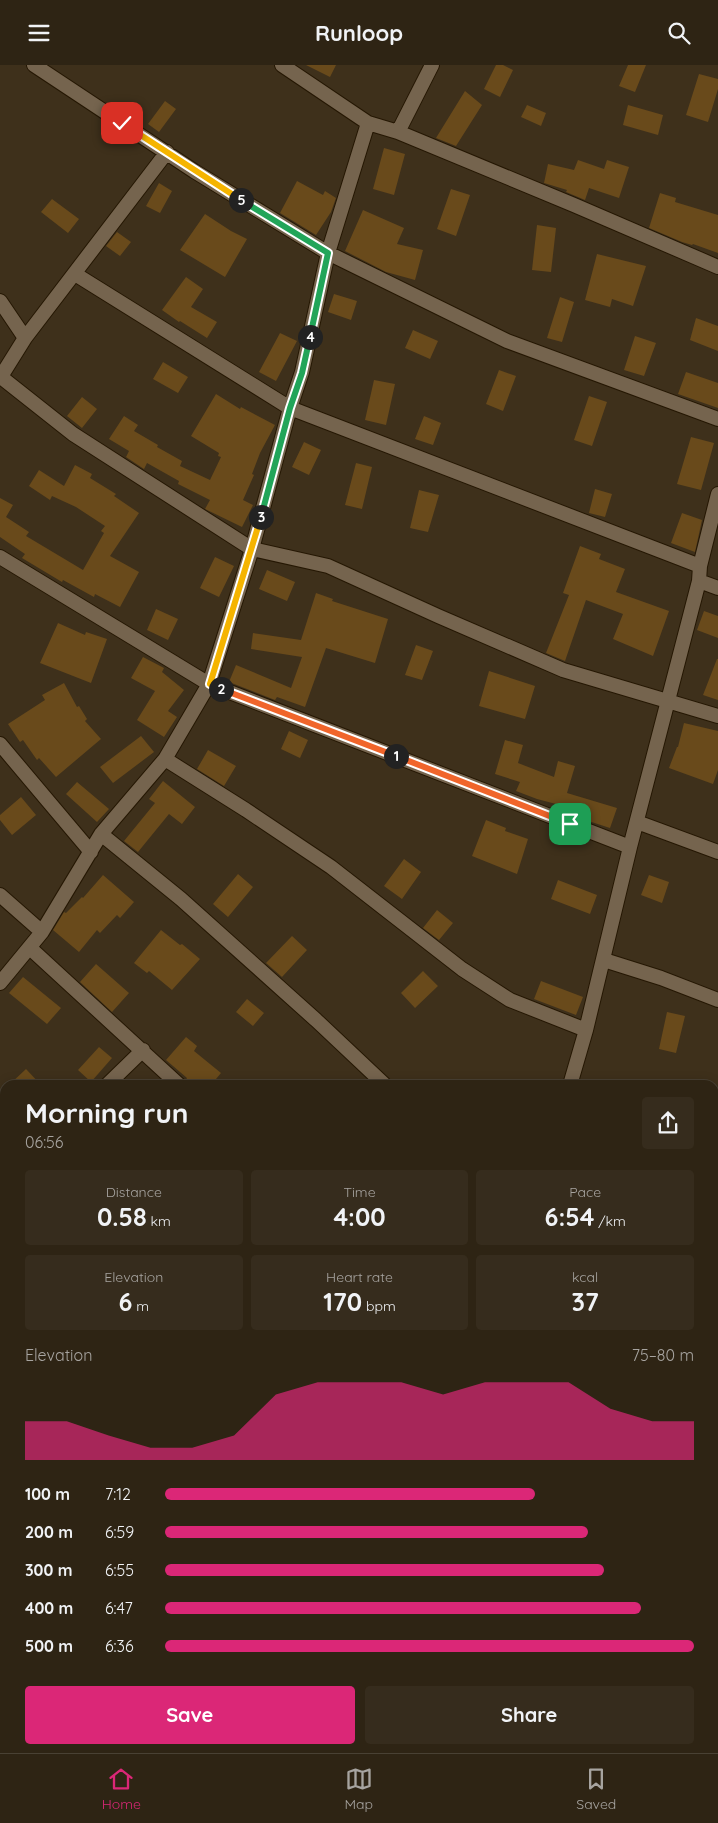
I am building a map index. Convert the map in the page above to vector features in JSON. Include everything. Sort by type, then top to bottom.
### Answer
[{"type":"street","points":[[34,65],[167,152],[328,253],[507,341],[718,419]]},
{"type":"street","points":[[282,65],[368,123],[398,132],[718,267]]},
{"type":"street","points":[[398,132],[432,65]]},
{"type":"street","points":[[0,983],[42,932],[101,835],[164,759],[210,684],[252,549],[290,408],[302,373],[328,253],[368,123]]},
{"type":"street","points":[[167,152],[24,338],[0,378],[73,434],[252,549],[328,566],[438,616],[563,669],[718,716]]},
{"type":"street","points":[[75,274],[290,408],[700,566]]},
{"type":"street","points":[[0,301],[24,338]]},
{"type":"street","points":[[571,1080],[604,960],[630,847],[699,581],[700,566],[718,494]]},
{"type":"street","points":[[0,557],[210,684],[630,847]]},
{"type":"street","points":[[699,581],[718,588]]},
{"type":"street","points":[[0,744],[91,852]]},
{"type":"street","points":[[164,759],[332,867],[462,969],[510,1000],[586,1030]]},
{"type":"street","points":[[637,822],[718,852]]},
{"type":"street","points":[[101,835],[181,899],[316,1019],[380,1080]]},
{"type":"street","points":[[0,895],[42,932]]},
{"type":"street","points":[[30,948],[175,1080]]},
{"type":"street","points":[[604,960],[661,978],[718,1000]]},
{"type":"street","points":[[112,1080],[143,1050]]},
{"type":"building","points":[[306,65],[336,65],[330,77]]},
{"type":"building","points":[[496,65],[503,65],[513,70],[500,97],[484,89]]},
{"type":"building","points":[[628,65],[646,65],[635,92],[619,86]]},
{"type":"building","points":[[699,74],[718,79],[718,89],[708,122],[686,115]]},
{"type":"building","points":[[465,91],[482,105],[456,146],[436,138]]},
{"type":"building","points":[[165,101],[176,109],[159,132],[148,124]]},
{"type":"building","points":[[527,105],[546,113],[541,126],[521,117]]},
{"type":"building","points":[[628,105],[663,115],[658,135],[623,125]]},
{"type":"building","points":[[384,148],[405,154],[394,195],[373,189]]},
{"type":"building","points":[[578,160],[604,169],[607,160],[629,167],[619,198],[589,188],[585,200],[566,192],[567,190],[544,183],[548,164],[574,170]]},
{"type":"building","points":[[297,181],[323,195],[325,191],[336,198],[331,212],[316,235],[280,213]]},
{"type":"building","points":[[159,183],[172,191],[160,213],[146,206]]},
{"type":"building","points":[[451,189],[470,195],[456,236],[437,229]]},
{"type":"building","points":[[660,193],[676,198],[675,202],[718,215],[718,253],[682,242],[649,228]]},
{"type":"building","points":[[52,199],[79,219],[68,233],[41,212]]},
{"type":"building","points":[[363,210],[404,228],[397,244],[423,250],[415,280],[386,272],[345,251]]},
{"type":"building","points":[[205,214],[247,239],[225,277],[180,250]]},
{"type":"building","points":[[537,225],[556,228],[551,272],[532,270]]},
{"type":"building","points":[[117,232],[131,242],[120,256],[106,246]]},
{"type":"building","points":[[597,254],[646,266],[633,306],[612,299],[610,307],[585,300]]},
{"type":"building","points":[[186,277],[203,289],[191,307],[217,322],[207,338],[162,310]]},
{"type":"building","points":[[334,294],[357,301],[351,320],[328,312]]},
{"type":"building","points":[[560,297],[574,302],[562,342],[547,338]]},
{"type":"building","points":[[696,318],[718,326],[718,351],[690,340]]},
{"type":"building","points":[[413,330],[438,341],[430,359],[405,348]]},
{"type":"building","points":[[280,333],[297,341],[276,381],[259,372]]},
{"type":"building","points":[[635,336],[656,343],[644,376],[624,370]]},
{"type":"building","points":[[163,362],[188,377],[178,393],[153,379]]},
{"type":"building","points":[[499,370],[516,376],[503,411],[486,404]]},
{"type":"building","points":[[686,372],[718,383],[718,408],[678,394]]},
{"type":"building","points":[[374,380],[395,384],[386,425],[365,420]]},
{"type":"building","points":[[216,394],[240,409],[241,407],[275,425],[260,453],[252,474],[254,475],[243,500],[253,505],[242,527],[205,509],[210,500],[178,484],[179,481],[147,463],[144,469],[126,457],[129,451],[109,439],[124,416],[138,425],[134,431],[182,461],[180,466],[210,480],[221,457],[218,456],[219,453],[191,436]]},
{"type":"building","points":[[589,396],[607,402],[592,446],[574,440]]},
{"type":"building","points":[[82,397],[97,409],[82,428],[67,416]]},
{"type":"building","points":[[424,416],[441,423],[433,445],[415,439]]},
{"type":"building","points":[[691,437],[714,443],[701,490],[677,484]]},
{"type":"building","points":[[304,442],[321,450],[309,475],[292,467]]},
{"type":"building","points":[[356,463],[372,467],[362,509],[345,505]]},
{"type":"building","points":[[75,465],[92,474],[90,478],[116,494],[114,496],[139,513],[110,556],[139,572],[120,607],[95,594],[94,597],[63,580],[62,582],[22,558],[25,554],[0,537],[0,498],[13,505],[6,517],[29,532],[26,536],[83,570],[104,533],[101,531],[105,526],[76,507],[52,496],[50,500],[29,486],[39,470],[64,486]]},
{"type":"building","points":[[595,489],[612,494],[605,517],[589,513]]},
{"type":"building","points":[[419,490],[439,495],[428,532],[410,528]]},
{"type":"building","points":[[682,513],[702,520],[695,552],[671,543]]},
{"type":"building","points":[[580,546],[601,554],[599,559],[625,569],[616,592],[669,611],[653,656],[613,639],[623,614],[586,600],[565,661],[546,653],[569,595],[563,593]]},
{"type":"building","points":[[215,557],[234,566],[219,597],[200,588]]},
{"type":"building","points":[[267,570],[295,582],[287,601],[259,589]]},
{"type":"building","points":[[316,593],[333,599],[332,601],[388,619],[375,663],[326,648],[305,707],[277,697],[275,700],[229,682],[236,665],[291,688],[302,657],[251,649],[253,633],[301,640]]},
{"type":"building","points":[[156,609],[178,619],[168,640],[147,630]]},
{"type":"building","points":[[704,611],[718,616],[718,638],[697,630]]},
{"type":"building","points":[[58,623],[85,635],[86,632],[107,639],[91,683],[40,663]]},
{"type":"building","points":[[416,645],[433,651],[422,680],[405,675]]},
{"type":"building","points":[[143,657],[164,668],[162,672],[184,690],[168,711],[177,717],[164,737],[137,720],[155,691],[131,678]]},
{"type":"building","points":[[718,659],[718,700],[703,695]]},
{"type":"building","points":[[489,671],[535,686],[525,719],[479,706]]},
{"type":"building","points":[[64,683],[77,707],[79,706],[87,719],[85,721],[101,739],[56,777],[39,758],[37,760],[23,740],[20,742],[8,724],[45,700],[42,695]]},
{"type":"building","points":[[684,723],[718,731],[718,770],[713,784],[669,768],[678,747]]},
{"type":"building","points":[[289,731],[308,740],[300,758],[281,749]]},
{"type":"building","points":[[141,736],[154,752],[113,783],[100,767]]},
{"type":"building","points":[[505,740],[523,745],[518,763],[554,777],[558,761],[575,766],[567,793],[617,808],[610,828],[573,816],[575,809],[537,799],[516,791],[520,782],[495,774]]},
{"type":"building","points":[[208,750],[236,766],[224,786],[197,769]]},
{"type":"building","points":[[163,781],[195,807],[182,824],[169,814],[138,852],[124,841],[155,803],[149,799]]},
{"type":"building","points":[[77,782],[109,809],[97,822],[66,794]]},
{"type":"building","points":[[21,797],[36,815],[12,835],[0,820],[0,815]]},
{"type":"building","points":[[486,820],[506,828],[505,831],[528,839],[517,874],[472,856]]},
{"type":"building","points":[[404,859],[421,872],[402,899],[384,886]]},
{"type":"building","points":[[238,874],[253,887],[228,917],[213,904]]},
{"type":"building","points":[[103,875],[134,902],[120,918],[117,915],[100,933],[97,930],[79,952],[53,930],[64,912],[66,913],[83,898]]},
{"type":"building","points":[[649,875],[669,882],[662,903],[641,895]]},
{"type":"building","points":[[558,880],[597,895],[590,914],[551,899]]},
{"type":"building","points":[[437,910],[453,923],[439,940],[423,928]]},
{"type":"building","points":[[161,930],[200,959],[172,990],[149,971],[147,973],[134,963]]},
{"type":"building","points":[[292,936],[307,950],[282,977],[266,963]]},
{"type":"building","points":[[96,964],[129,993],[112,1012],[80,982]]},
{"type":"building","points":[[423,971],[438,986],[415,1008],[401,993]]},
{"type":"building","points":[[23,977],[61,1008],[47,1024],[9,993]]},
{"type":"building","points":[[541,981],[583,997],[576,1015],[534,999]]},
{"type":"building","points":[[247,999],[264,1013],[253,1026],[236,1012]]},
{"type":"building","points":[[667,1012],[685,1016],[676,1053],[659,1049]]},
{"type":"building","points":[[186,1037],[197,1046],[194,1051],[221,1073],[215,1080],[186,1080],[187,1078],[166,1060]]},
{"type":"building","points":[[99,1047],[112,1058],[93,1080],[89,1080],[78,1070]]},
{"type":"building","points":[[26,1069],[36,1080],[14,1080]]},
{"type":"route","points":[[122,123],[194,171],[328,253],[302,373],[290,408],[252,549],[210,684],[570,824]]}]
